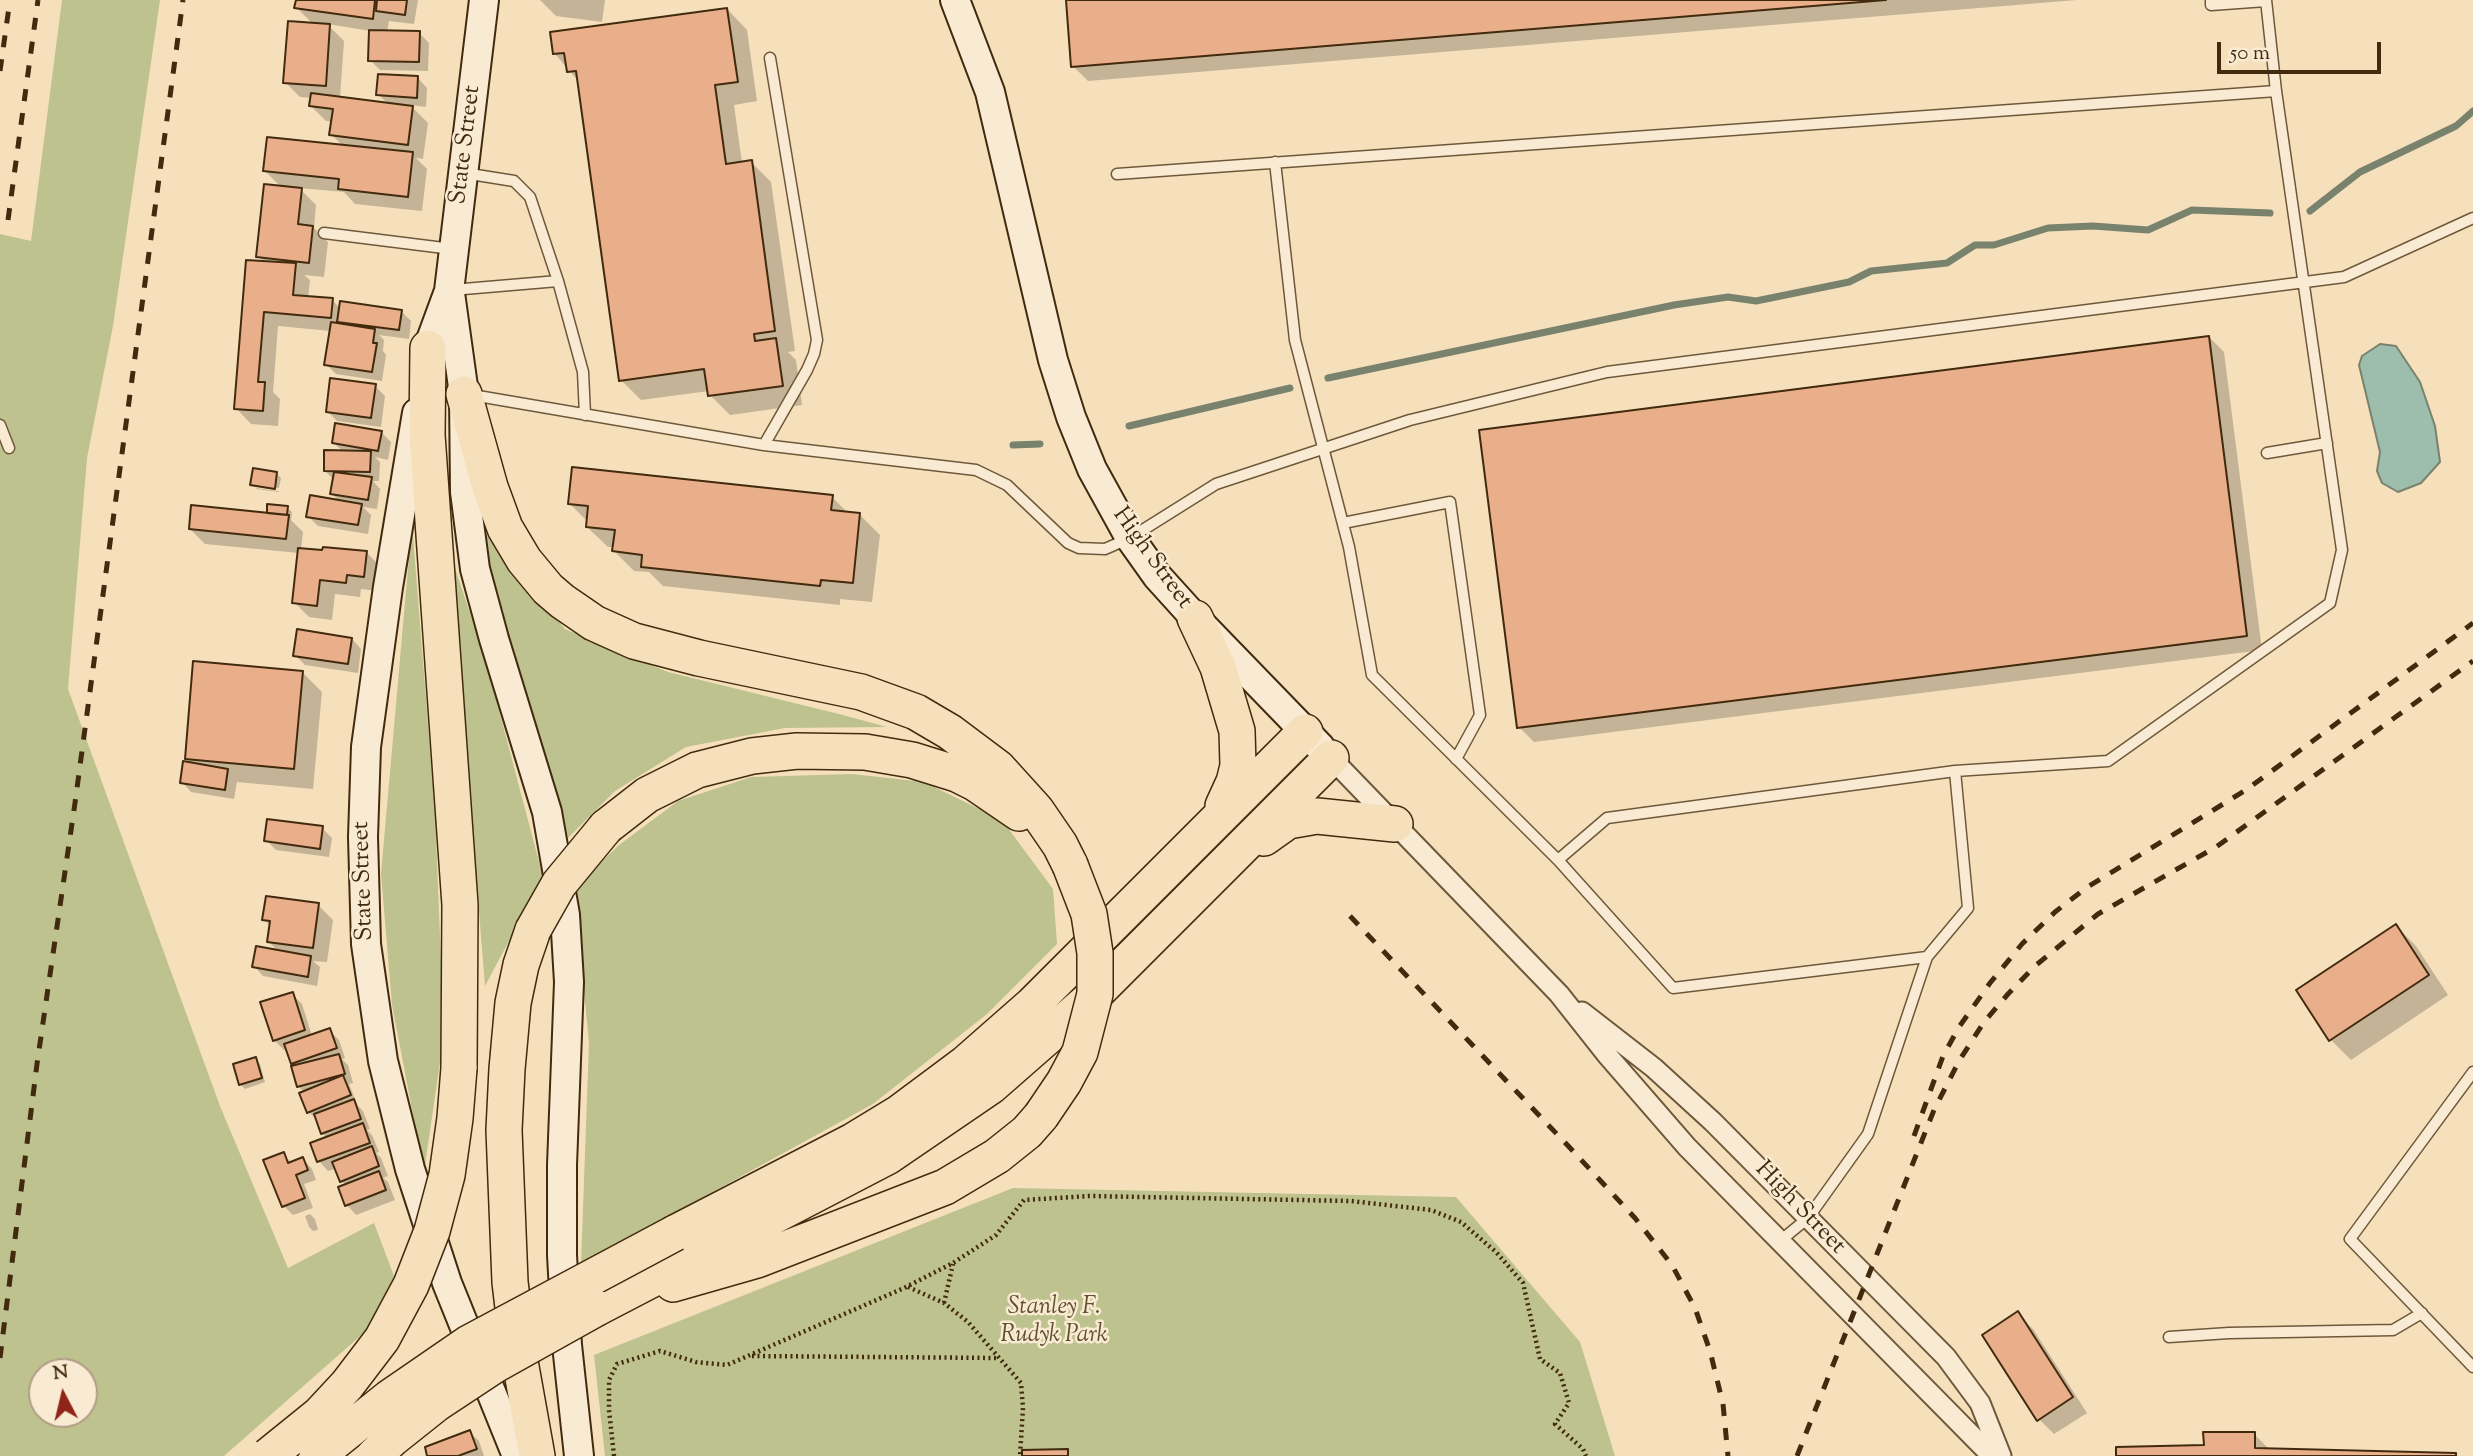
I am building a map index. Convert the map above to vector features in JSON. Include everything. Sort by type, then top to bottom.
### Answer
[{"type":"highway","points":[[268,1456],[320,1414],[347,1385],[382,1339],[411,1285],[432,1231],[447,1175],[459,1068],[460,905],[427,435],[428,348]]},
{"type":"highway","points":[[464,394],[477,445],[505,528],[524,560],[548,589],[562,601],[594,623],[634,641],[699,658],[861,692],[916,712],[950,732],[998,768],[1036,810],[1060,845],[1089,914],[1095,953],[1095,994],[1080,1052],[1064,1082],[1027,1132],[997,1156],[945,1187],[757,1260],[688,1256]]},
{"type":"highway","points":[[1195,618],[1209,645],[1227,693],[1238,748],[1238,766],[1229,796],[1210,825]]},
{"type":"highway","points":[[317,1456],[389,1398],[469,1343],[688,1256],[930,1090],[1025,1012],[1305,732]]},
{"type":"highway","points":[[537,1456],[511,1293],[504,1143],[513,1003],[521,965],[533,930],[559,884],[606,827],[663,785],[715,764],[752,756],[797,751],[865,752],[912,760],[957,774],[975,783],[1027,819],[1056,846],[1070,865]]},
{"type":"highway","points":[[374,1456],[391,1439],[436,1404],[495,1365],[688,1256],[887,1157],[991,1086],[1072,1017],[1331,758]]},
{"type":"highway","points":[[1234,855],[1288,821],[1317,816],[1395,824]]},
{"type":"street","name":"State Street","points":[[484,0],[449,291],[428,348],[388,587],[366,747],[363,817],[366,944],[383,1061],[410,1169],[447,1283],[517,1456]]},
{"type":"street","name":"High Street","points":[[955,0],[990,92],[1062,390],[1091,469],[1129,538],[1157,576],[1195,618],[1559,994],[1660,1118],[1992,1456]]},
{"type":"street","name":"State Street","points":[[449,291],[464,394],[465,492],[475,569],[547,812],[565,915],[569,982],[562,1165],[562,1255],[566,1345],[579,1456]]},
{"type":"street","name":"High Street","points":[[1559,994],[1664,1077],[1713,1122],[1959,1372],[1980,1403],[2001,1456]]},
{"type":"lane","points":[[1558,860],[1607,818],[1955,771],[2108,761],[2330,603],[2342,550],[2276,91],[2266,0],[2211,5],[2211,0]]},
{"type":"lane","points":[[764,445],[807,370],[817,340],[770,58]]},
{"type":"lane","points":[[1117,174],[2276,91]]},
{"type":"lane","points":[[1275,162],[1295,340],[1349,547],[1372,675],[1558,860],[1673,988],[1927,957]]},
{"type":"lane","points":[[464,173],[514,181],[530,198],[558,281],[583,372],[585,415]]},
{"type":"lane","points":[[464,394],[764,445],[976,470],[1007,485],[1059,536],[1079,548],[1105,549],[1129,538],[1216,484],[1410,420],[1607,372],[2344,277],[2473,218]]},
{"type":"lane","points":[[324,233],[454,250]]},
{"type":"lane","points":[[449,291],[558,281]]},
{"type":"lane","points":[[0,425],[9,448]]},
{"type":"lane","points":[[2267,453],[2327,443]]},
{"type":"lane","points":[[1343,523],[1450,502],[1480,715],[1456,759]]},
{"type":"lane","points":[[1780,1241],[1808,1218],[1868,1134],[1927,957],[1968,908],[1955,771]]},
{"type":"lane","points":[[2473,1072],[2350,1239],[2473,1367]]},
{"type":"lane","points":[[2169,1337],[2229,1333],[2393,1330],[2422,1313]]},
{"type":"path","points":[[614,1456],[609,1380],[617,1364],[660,1351],[696,1362],[727,1364],[748,1356],[953,1263],[996,1235],[1024,1199],[1047,1197],[1351,1201],[1431,1210],[1461,1223],[1496,1252],[1523,1283],[1540,1359],[1560,1373],[1569,1403],[1555,1424],[1583,1449],[1586,1456]]},
{"type":"path","points":[[943,1303],[953,1263]]},
{"type":"path","points":[[907,1286],[943,1303],[968,1322],[1021,1383],[1023,1408],[1020,1456]]},
{"type":"path","points":[[748,1356],[999,1358]]},
{"type":"green space","points":[[62,0],[160,0],[113,326],[87,458],[68,689],[220,1106],[288,1268],[374,1223],[394,1276],[383,1316],[224,1456],[0,1456],[0,234],[31,241]]},
{"type":"green space","points":[[412,523],[435,812],[444,1035],[424,1172],[392,1005],[381,874]]},
{"type":"green space","points":[[484,531],[565,629],[668,672],[887,727],[785,728],[686,747],[615,791],[568,838],[490,585]]},
{"type":"green space","points":[[450,553],[486,661],[543,877],[485,986]]},
{"type":"green space","points":[[852,774],[924,782],[1002,820],[1053,889],[1057,944],[987,1014],[873,1104],[581,1264],[589,1043],[574,888],[619,845],[678,801],[751,777]]},
{"type":"green space","name":"Stanley F. Rudyk Park","points":[[1013,1188],[1456,1197],[1580,1342],[1615,1456],[605,1456],[594,1355]]},
{"type":"shaded area","points":[[2380,344],[2396,346],[2420,382],[2435,426],[2440,462],[2421,483],[2398,492],[2382,483],[2377,471],[2380,452],[2359,365],[2362,356]]},
{"type":"building","points":[[296,0],[375,0],[373,19],[294,8]]},
{"type":"building","points":[[377,0],[407,0],[405,15],[376,11]]},
{"type":"building","points":[[1066,0],[1886,0],[1071,67]]},
{"type":"building","points":[[727,8],[738,82],[715,85],[726,164],[752,160],[775,331],[754,334],[755,341],[776,338],[783,386],[708,396],[704,369],[619,381],[576,71],[567,72],[564,53],[553,54],[550,32]]},
{"type":"building","points":[[288,21],[330,24],[326,86],[283,83]]},
{"type":"building","points":[[369,30],[420,31],[419,62],[368,61]]},
{"type":"building","points":[[378,74],[418,76],[417,98],[376,95]]},
{"type":"building","points":[[311,93],[413,106],[408,145],[329,135],[333,109],[309,106]]},
{"type":"building","points":[[267,137],[413,152],[408,197],[338,189],[339,179],[263,171]]},
{"type":"building","points":[[264,184],[302,188],[298,224],[313,226],[309,263],[256,257]]},
{"type":"building","points":[[246,260],[296,263],[293,295],[333,298],[331,318],[264,312],[258,382],[265,382],[263,411],[234,409]]},
{"type":"building","points":[[340,301],[402,310],[399,330],[337,322]]},
{"type":"building","points":[[331,322],[375,329],[373,343],[377,343],[372,372],[324,365]]},
{"type":"building","points":[[2209,336],[2247,636],[1517,728],[1479,430]]},
{"type":"building","points":[[330,378],[376,384],[371,418],[326,412]]},
{"type":"building","points":[[335,423],[382,431],[378,451],[332,443]]},
{"type":"building","points":[[324,450],[371,451],[370,472],[324,471]]},
{"type":"building","points":[[572,467],[833,495],[831,510],[860,513],[853,583],[821,580],[820,586],[641,567],[642,555],[612,551],[615,530],[586,527],[588,506],[568,504]]},
{"type":"building","points":[[253,468],[277,472],[275,489],[250,485]]},
{"type":"building","points":[[334,472],[372,477],[368,500],[330,494]]},
{"type":"building","points":[[310,495],[362,504],[358,525],[306,517]]},
{"type":"building","points":[[267,504],[288,506],[287,515],[267,513]]},
{"type":"building","points":[[191,505],[289,515],[286,539],[189,529]]},
{"type":"building","points":[[323,547],[367,551],[364,577],[347,575],[346,583],[320,580],[317,606],[292,603],[298,548],[322,550]]},
{"type":"building","points":[[297,629],[352,638],[348,664],[293,656]]},
{"type":"building","points":[[193,661],[303,671],[294,769],[185,759]]},
{"type":"building","points":[[183,761],[228,769],[225,790],[180,783]]},
{"type":"building","points":[[267,819],[323,826],[320,849],[264,841]]},
{"type":"building","points":[[266,896],[319,903],[313,948],[267,942],[270,921],[262,920]]},
{"type":"building","points":[[2396,924],[2429,975],[2329,1041],[2296,990]]},
{"type":"building","points":[[256,946],[311,956],[308,977],[252,967]]},
{"type":"building","points":[[293,992],[305,1030],[273,1041],[260,1002]]},
{"type":"building","points":[[330,1028],[337,1048],[291,1064],[284,1044]]},
{"type":"building","points":[[339,1054],[345,1074],[297,1087],[291,1066]]},
{"type":"building","points":[[256,1057],[262,1078],[239,1085],[233,1064]]},
{"type":"building","points":[[343,1075],[351,1095],[307,1113],[299,1093]]},
{"type":"building","points":[[354,1099],[361,1119],[321,1134],[314,1114]]},
{"type":"building","points":[[363,1123],[370,1143],[317,1162],[310,1143]]},
{"type":"building","points":[[372,1146],[379,1166],[340,1182],[332,1162]]},
{"type":"building","points":[[284,1152],[288,1163],[303,1157],[308,1170],[296,1175],[305,1198],[282,1207],[263,1160]]},
{"type":"building","points":[[379,1171],[386,1190],[345,1206],[338,1187]]},
{"type":"building","points":[[2018,1311],[2073,1397],[2037,1421],[1982,1335]]},
{"type":"building","points":[[470,1430],[477,1449],[458,1456],[427,1456],[425,1447]]},
{"type":"building","points":[[2203,1432],[2255,1432],[2255,1448],[2456,1453],[2456,1456],[2116,1456],[2116,1447],[2204,1445]]},
{"type":"building","points":[[1068,1449],[1068,1456],[1022,1456],[1022,1450]]},
{"type":"waterway","points":[[2310,211],[2360,172],[2456,126],[2473,111]]},
{"type":"waterway","points":[[1328,378],[1674,305],[1728,297],[1756,301],[1849,282],[1871,271],[1947,263],[1975,245],[1994,245],[2048,228],[2093,226],[2148,230],[2192,210],[2270,213]]},
{"type":"waterway","points":[[1129,426],[1290,388]]},
{"type":"waterway","points":[[1013,445],[1040,444]]},
{"type":"railway","points":[[0,71],[10,0]]},
{"type":"railway","points":[[8,220],[38,0]]},
{"type":"railway","points":[[0,1358],[37,1064],[75,803],[183,0]]},
{"type":"railway","points":[[1914,1136],[1943,1056],[1959,1027],[2022,944],[2055,912],[2086,888],[2246,790],[2473,623]]},
{"type":"railway","points":[[1797,1456],[1934,1110],[1959,1061],[1984,1022],[2035,966],[2098,914],[2216,847],[2473,661]]},
{"type":"railway","points":[[1350,916],[1635,1218],[1672,1265],[1695,1308],[1710,1351],[1723,1404],[1728,1456]]}]
